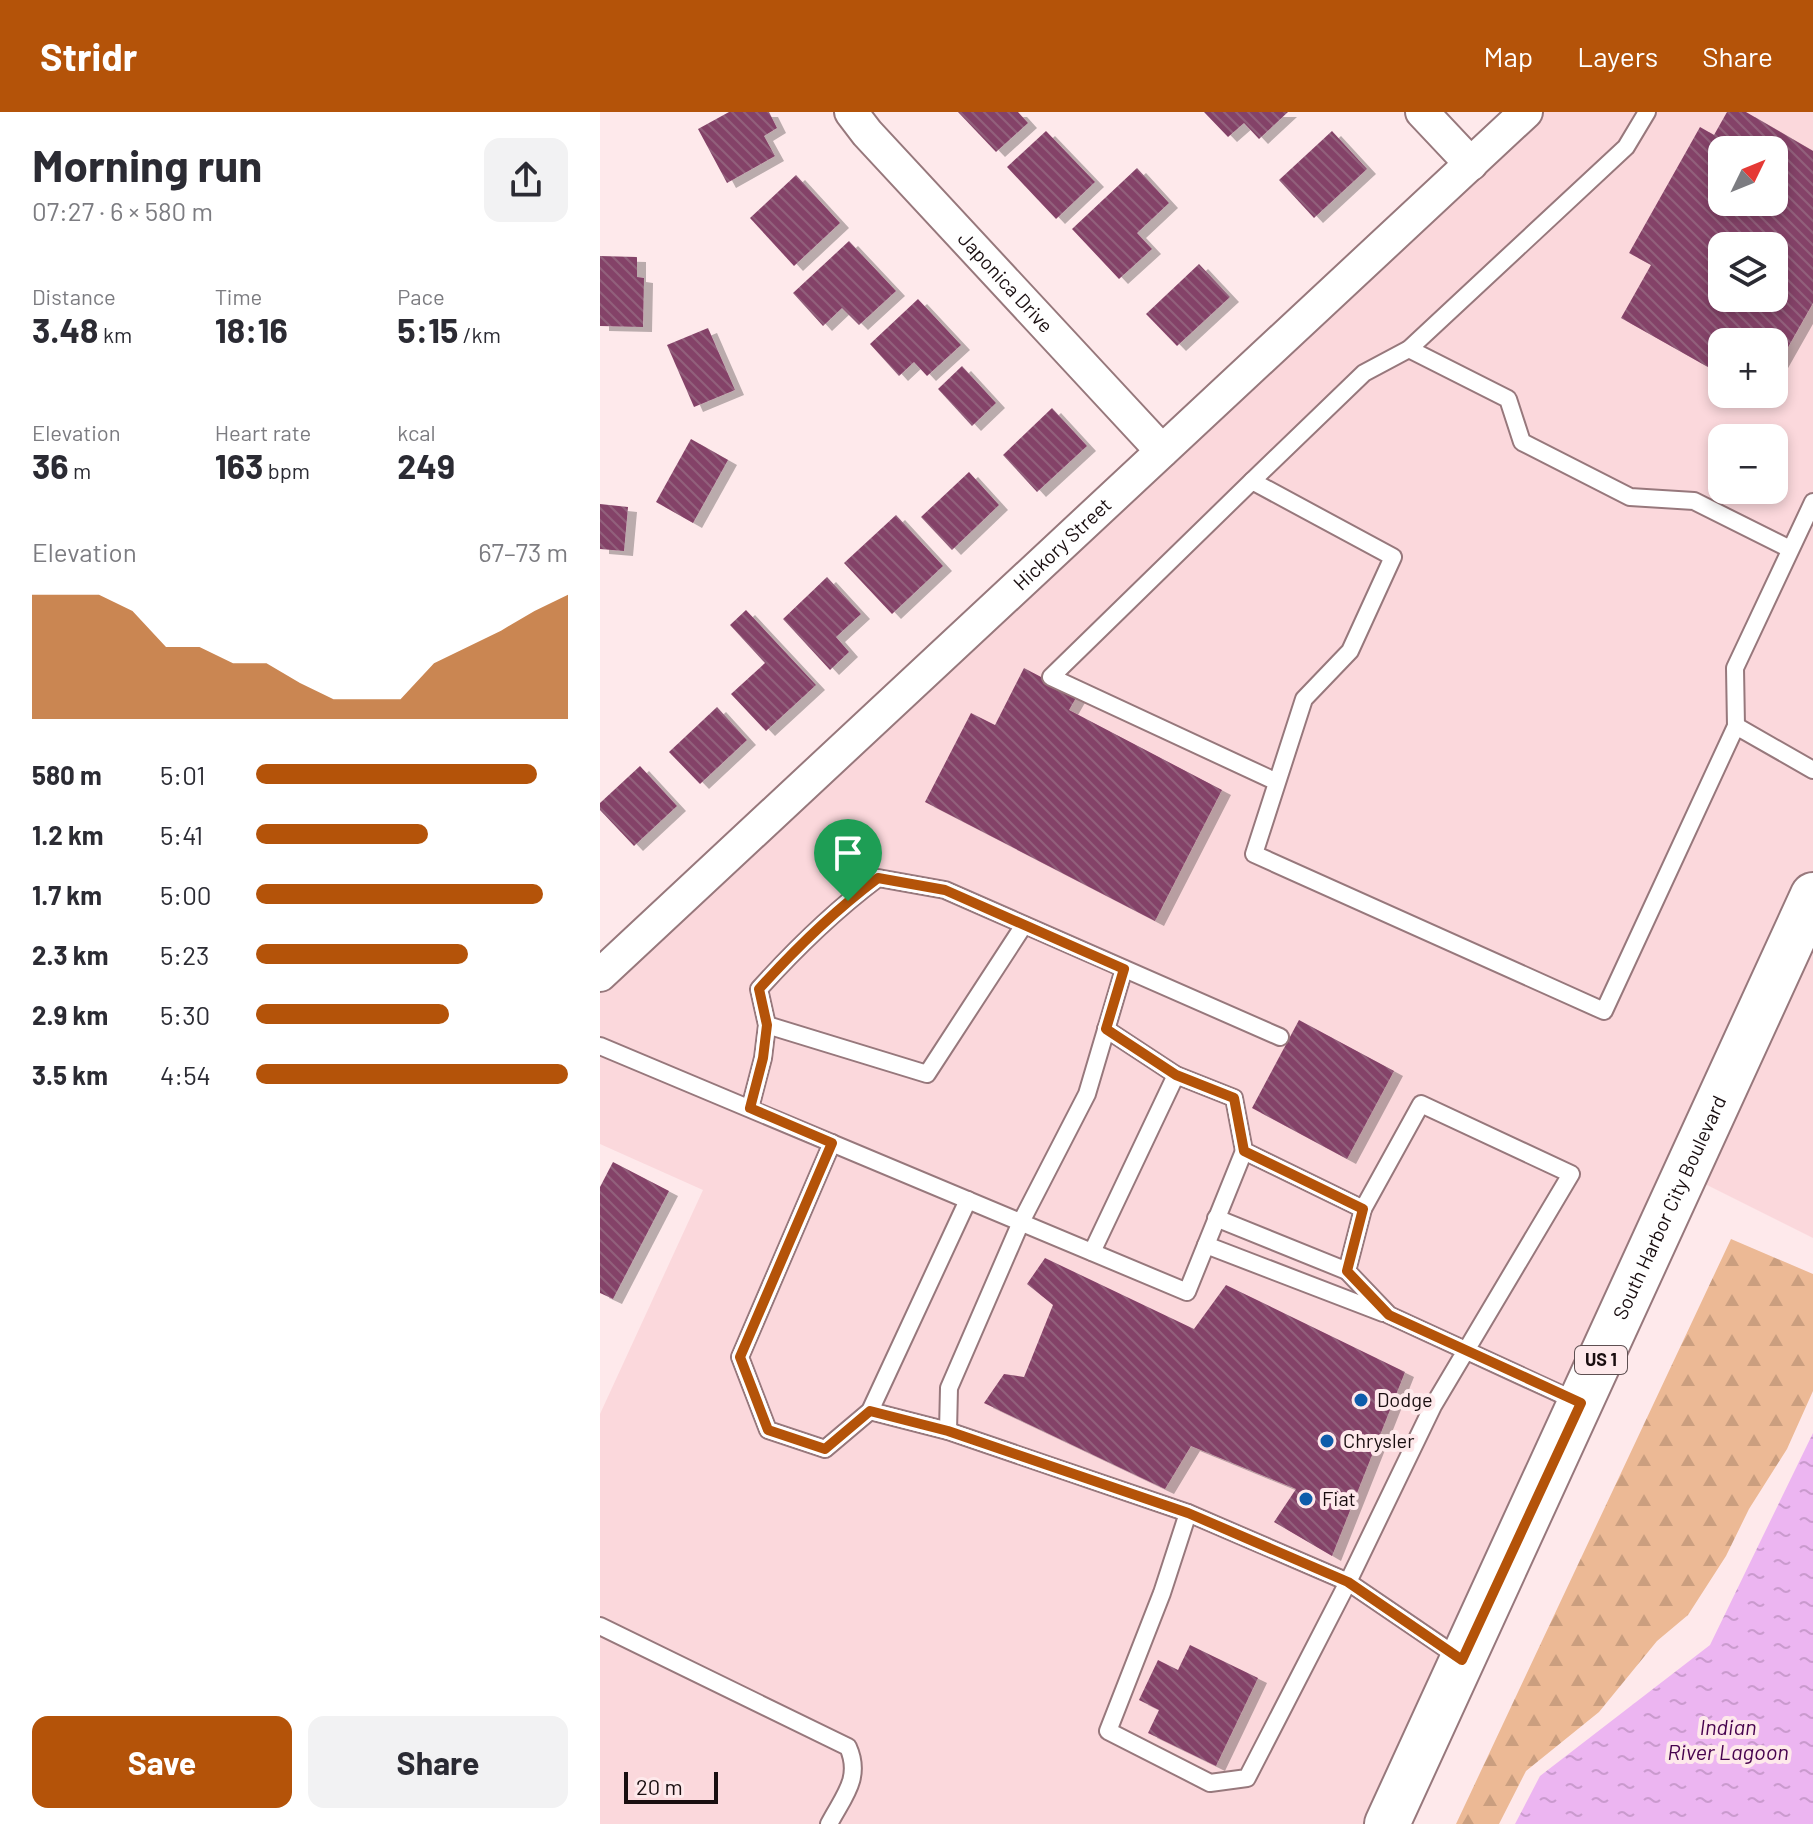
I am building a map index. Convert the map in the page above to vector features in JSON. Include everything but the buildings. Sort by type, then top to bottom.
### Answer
[{"type":"main road","name":"South Harbor City Boulevard","points":[[1387,1824],[1813,895]]},
{"type":"street","name":"Japonica Drive","points":[[851,112],[877,144],[1162,451]]},
{"type":"street","points":[[1422,112],[1471,164]]},
{"type":"street","name":"Hickory Street","points":[[600,975],[1526,112]]},
{"type":"lane","points":[[1277,782],[1051,677],[1364,373],[1409,349],[1626,147],[1647,112]]},
{"type":"lane","points":[[1409,349],[1508,399],[1522,442],[1630,497],[1694,501],[1790,549]]},
{"type":"lane","points":[[1252,481],[1393,557],[1350,651],[1304,699],[1254,854],[1604,1011],[1736,726],[1735,668],[1813,502]]},
{"type":"lane","points":[[1736,726],[1813,770]]},
{"type":"lane","points":[[750,1108],[763,1058],[767,1025],[759,989],[797,947],[878,878],[945,890],[1280,1037]]},
{"type":"lane","points":[[767,1025],[927,1074],[1024,925]]},
{"type":"lane","points":[[948,1431],[949,1388],[1021,1222],[1087,1094],[1124,969]]},
{"type":"lane","points":[[600,1046],[1187,1292],[1244,1151],[1234,1098],[1176,1075],[1106,1029]]},
{"type":"lane","points":[[1092,1252],[1176,1075]]},
{"type":"lane","points":[[1188,1513],[1162,1593],[1108,1731],[1210,1783],[1247,1778],[1348,1582],[1433,1406],[1571,1174],[1421,1104],[1363,1209],[1347,1271]]},
{"type":"lane","points":[[832,1143],[740,1357],[768,1430],[825,1449],[870,1411],[968,1200]]},
{"type":"lane","points":[[1244,1151],[1363,1209]]},
{"type":"lane","points":[[1216,1218],[1347,1271],[1389,1315]]},
{"type":"lane","points":[[1206,1245],[1389,1315],[1581,1403]]},
{"type":"lane","points":[[870,1411],[948,1431],[1188,1513],[1348,1582],[1462,1660]]},
{"type":"lane","points":[[600,1626],[848,1747],[854,1761],[853,1779],[829,1824]]},
{"type":"shaded area","points":[[1526,112],[1813,112],[1813,1238],[1695,1179],[1397,1824],[600,1824],[600,1414],[703,1190],[600,1144],[600,975]]},
{"type":"green space","points":[[1731,1239],[1813,1274],[1813,1391],[1787,1449],[1749,1509],[1726,1556],[1688,1615],[1657,1641],[1599,1712],[1526,1771],[1499,1824],[1456,1824]]},
{"type":"water","name":"Indian River Lagoon","points":[[1813,1433],[1813,1824],[1515,1824],[1540,1776],[1710,1645]]},
{"type":"place","name":"Dodge","points":[[1361,1400]]},
{"type":"place","name":"Chrysler","points":[[1327,1441]]},
{"type":"place","name":"Fiat","points":[[1306,1499]]},
{"type":"route","points":[[878,878],[945,890],[1124,969],[1106,1029],[1176,1075],[1234,1098],[1244,1151],[1363,1209],[1347,1271],[1389,1315],[1581,1403],[1462,1660],[1348,1582],[1188,1513],[948,1431],[870,1411],[825,1449],[768,1430],[740,1357],[832,1143],[750,1108],[763,1058],[767,1025],[759,989],[797,947],[848,901],[878,878]]}]
